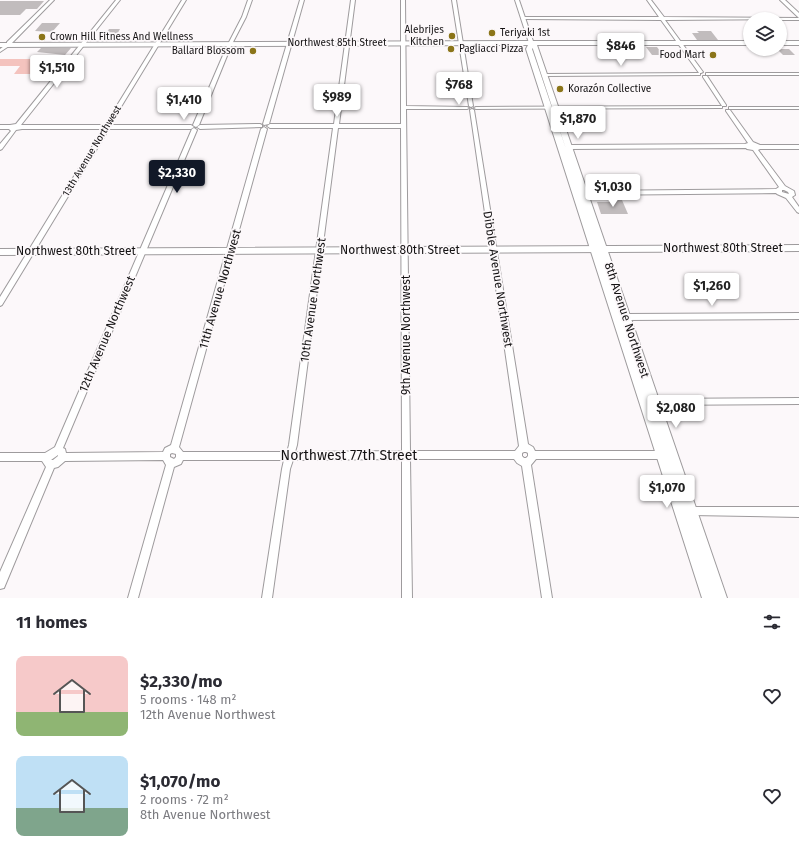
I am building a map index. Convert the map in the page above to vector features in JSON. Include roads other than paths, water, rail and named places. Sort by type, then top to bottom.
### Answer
[{"type":"main road","name":"8th Avenue Northwest","points":[[650,402],[626,317],[598,248],[585,193],[569,147],[552,108],[529,49],[532,43],[536,48],[545,75],[552,108],[598,248],[650,402],[668,455],[709,598]]},
{"type":"main road","name":"Northwest 85th Street","points":[[4,44],[743,43]]},
{"type":"main road","points":[[787,43],[799,43]]},
{"type":"main road","name":"8th Avenue Northwest","points":[[668,455],[691,512],[720,598]]},
{"type":"street","points":[[0,52],[4,44],[52,0]]},
{"type":"street","points":[[0,148],[118,0]]},
{"type":"street","name":"13th Avenue Northwest","points":[[0,302],[32,252],[184,0]]},
{"type":"street","name":"12th Avenue Northwest","points":[[60,454],[143,251],[250,0]]},
{"type":"street","name":"11th Avenue Northwest","points":[[177,453],[265,126],[302,0]]},
{"type":"street","name":"10th Avenue Northwest","points":[[267,598],[286,469],[294,445],[353,0]]},
{"type":"street","name":"9th Avenue Northwest","points":[[403,0],[407,598]]},
{"type":"street","name":"Dibble Avenue Northwest","points":[[454,0],[462,43],[524,448]]},
{"type":"street","name":"8th Avenue Northwest","points":[[517,0],[532,43]]},
{"type":"street","points":[[649,0],[700,73]]},
{"type":"street","points":[[782,0],[799,17]]},
{"type":"street","points":[[524,18],[799,17]]},
{"type":"street","points":[[545,75],[700,73],[706,76],[799,74]]},
{"type":"street","points":[[706,76],[722,106]]},
{"type":"street","points":[[404,107],[552,108],[722,106],[730,109],[799,108]]},
{"type":"street","points":[[730,109],[749,145]]},
{"type":"street","points":[[0,127],[404,126]]},
{"type":"street","points":[[569,147],[749,145],[757,148],[799,147]]},
{"type":"street","points":[[757,148],[781,190]]},
{"type":"street","points":[[585,193],[781,190],[790,194],[799,192]]},
{"type":"street","points":[[790,194],[799,211]]},
{"type":"street","name":"Northwest 80th Street","points":[[0,252],[799,248]]},
{"type":"street","points":[[626,317],[799,316]]},
{"type":"street","points":[[650,402],[799,401]]},
{"type":"street","points":[[547,598],[529,458],[530,450],[524,448],[519,450],[517,455],[521,460],[529,458],[668,455]]},
{"type":"street","points":[[133,598],[170,451],[177,453]]},
{"type":"street","name":"Northwest 77th Street","points":[[177,453],[291,455],[517,455]]},
{"type":"street","points":[[0,457],[58,462],[60,454],[168,460]]},
{"type":"street","points":[[0,584],[49,461]]},
{"type":"street","points":[[691,512],[799,512]]},
{"type":"place","name":"Teriyaki 1st","points":[[492,33]]},
{"type":"place","name":"Alebrijes Kitchen","points":[[452,36]]},
{"type":"place","name":"Crown Hill Fitness And Wellness","points":[[42,37]]},
{"type":"place","name":"Pagliacci Pizza","points":[[451,49]]},
{"type":"place","name":"Ballard Blossom","points":[[253,51]]},
{"type":"place","name":"Food Mart","points":[[713,55]]},
{"type":"place","name":"Korazón Collective","points":[[560,89]]}]
